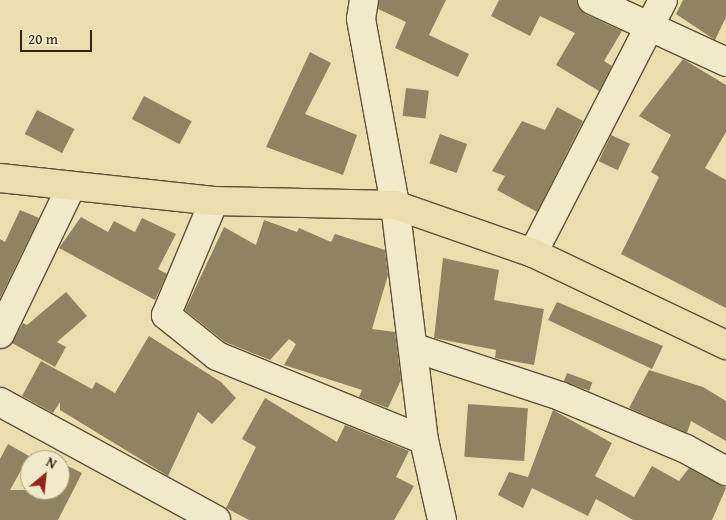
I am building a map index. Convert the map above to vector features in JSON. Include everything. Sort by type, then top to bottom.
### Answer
[{"type":"main road","points":[[0,178],[70,188],[214,200],[395,205],[533,253],[726,345]]},
{"type":"street","points":[[364,0],[362,18],[395,205],[415,348],[424,440],[442,520]]},
{"type":"street","points":[[592,0],[726,62]]},
{"type":"street","points":[[533,253],[663,0]]},
{"type":"street","points":[[0,334],[70,188]]},
{"type":"street","points":[[214,200],[166,315],[217,356],[424,440]]},
{"type":"street","points":[[415,348],[560,396],[686,449],[726,470]]},
{"type":"street","points":[[0,402],[216,520]]},
{"type":"building","points":[[379,0],[446,0],[429,35],[469,54],[458,77],[395,48],[406,22],[378,9]]},
{"type":"building","points":[[499,0],[577,0],[585,14],[622,31],[604,61],[612,66],[599,91],[556,65],[575,33],[540,16],[530,36],[491,16]]},
{"type":"building","points":[[683,0],[726,0],[726,17],[715,40],[676,14]]},
{"type":"building","points":[[310,52],[331,63],[305,114],[357,135],[343,175],[266,147]]},
{"type":"building","points":[[683,59],[726,85],[726,132],[705,168],[726,180],[726,308],[621,254],[659,177],[651,172],[671,135],[639,116]]},
{"type":"building","points":[[406,88],[429,91],[425,119],[403,116]]},
{"type":"building","points":[[144,96],[192,121],[179,144],[132,119]]},
{"type":"building","points":[[557,107],[583,121],[537,212],[497,190],[505,176],[492,171],[522,121],[545,130]]},
{"type":"building","points":[[37,110],[74,129],[62,153],[25,134]]},
{"type":"building","points":[[440,134],[467,144],[457,173],[429,163]]},
{"type":"building","points":[[611,135],[630,144],[618,170],[599,161]]},
{"type":"building","points":[[20,210],[39,218],[0,298],[0,239],[5,242]]},
{"type":"building","points":[[81,217],[108,232],[114,221],[135,232],[142,218],[176,234],[158,269],[167,274],[155,300],[59,248]]},
{"type":"building","points":[[264,220],[297,232],[299,228],[331,242],[335,234],[385,250],[388,275],[372,329],[395,332],[401,380],[388,408],[359,397],[362,390],[284,365],[296,344],[289,339],[270,360],[225,342],[185,310],[224,227],[256,245]]},
{"type":"building","points":[[443,258],[499,270],[494,300],[544,309],[534,365],[495,358],[496,350],[434,338]]},
{"type":"building","points":[[66,292],[87,316],[57,342],[66,347],[55,367],[12,343],[23,323],[27,325]]},
{"type":"building","points":[[557,302],[663,346],[652,369],[548,320]]},
{"type":"building","points":[[149,336],[221,382],[236,398],[212,424],[198,412],[168,476],[60,410],[60,402],[53,413],[22,396],[41,361],[92,389],[96,382],[115,393]]},
{"type":"building","points":[[649,370],[703,387],[726,401],[726,441],[691,421],[687,433],[629,408]]},
{"type":"building","points":[[567,373],[592,382],[589,391],[564,381]]},
{"type":"building","points":[[265,398],[337,442],[345,425],[409,451],[396,477],[414,486],[394,520],[249,520],[226,508],[256,447],[242,439]]},
{"type":"building","points":[[468,404],[528,408],[524,461],[464,457]]},
{"type":"building","points":[[553,410],[612,443],[595,476],[634,497],[652,466],[679,481],[689,468],[726,488],[712,520],[633,520],[596,499],[588,516],[532,488],[523,508],[498,495],[509,472],[528,477]]},
{"type":"building","points":[[8,444],[20,451],[20,472],[10,490],[20,490],[20,500],[68,500],[58,520],[0,520],[0,459]]},
{"type":"building","points":[[70,467],[82,473],[70,496]]}]
